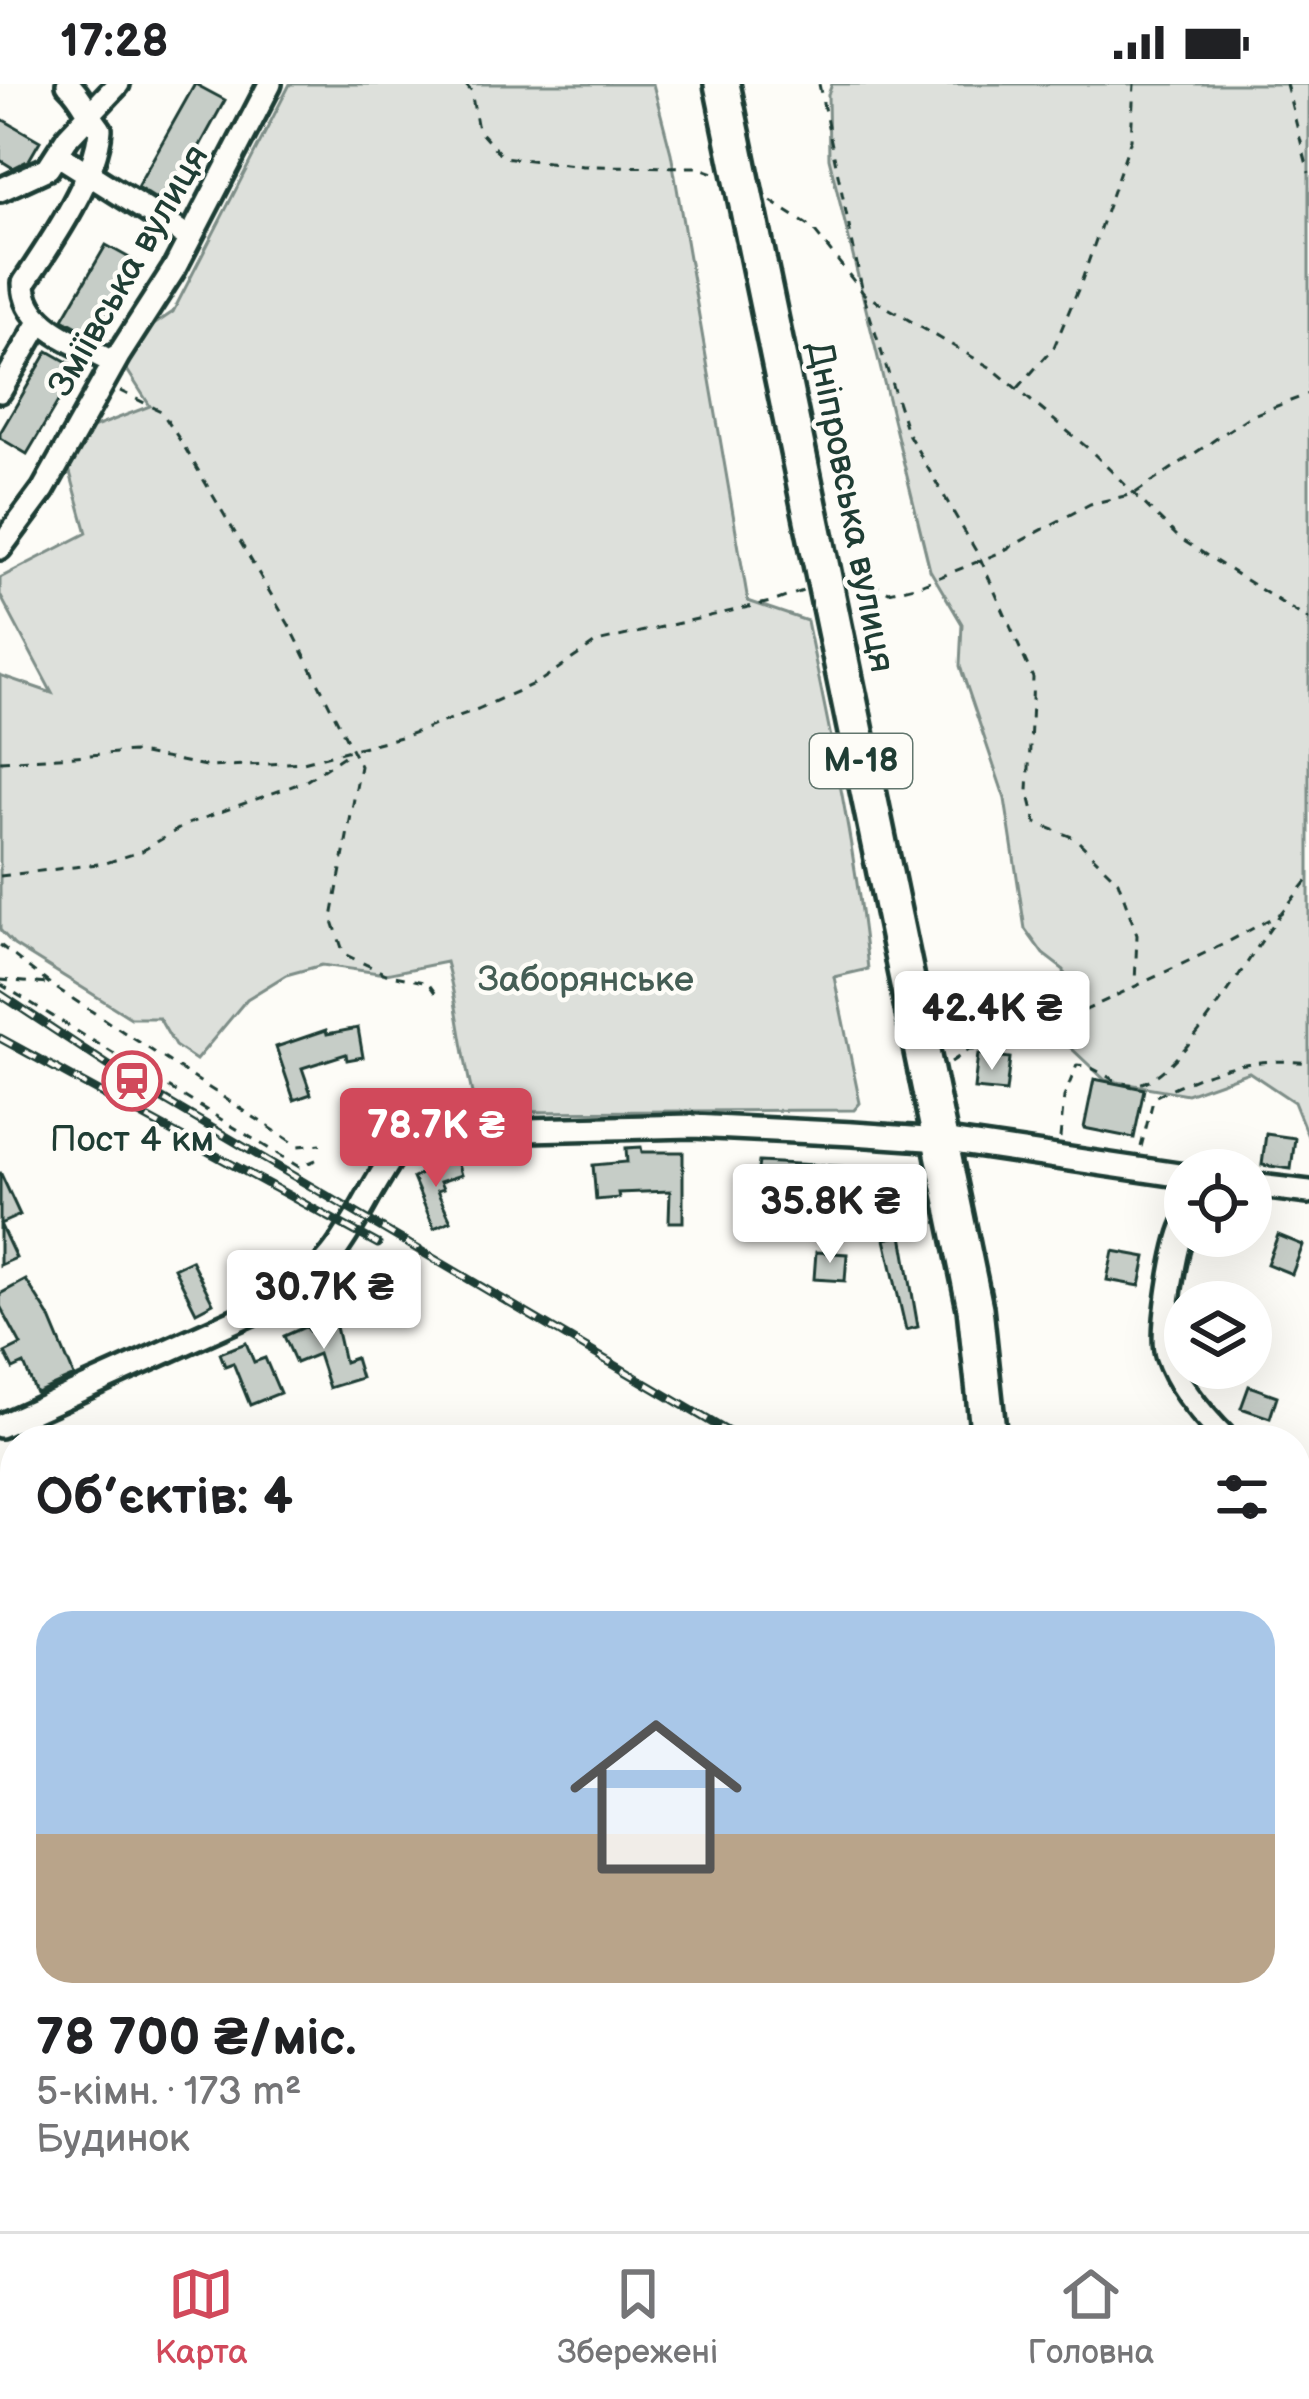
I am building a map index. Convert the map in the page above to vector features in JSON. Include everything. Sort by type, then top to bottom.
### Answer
[{"type":"highway","name":"Дніпровська вулиця","points":[[722,84],[975,1308],[987,1425]]},
{"type":"street","points":[[68,84],[85,100],[88,114],[100,129],[88,174],[24,283],[24,298],[40,322],[114,363]]},
{"type":"street","points":[[0,190],[48,168],[88,114],[118,84]]},
{"type":"street","name":"Зміївська вулиця","points":[[0,548],[43,490],[190,238],[270,84]]},
{"type":"street","points":[[57,154],[190,238]]},
{"type":"street","points":[[0,391],[40,322]]},
{"type":"street","points":[[3,1417],[283,1299],[316,1278],[332,1260],[393,1156],[402,1144],[419,1137],[448,1132],[693,1126],[941,1140],[1164,1173]]},
{"type":"street","points":[[1272,1188],[1309,1192]]},
{"type":"street","points":[[1174,1257],[1166,1353],[1212,1425]]},
{"type":"path","points":[[465,84],[471,91],[478,130],[503,157],[583,166],[697,167],[745,184],[812,228],[864,294],[993,369],[1179,538],[1309,620]]},
{"type":"path","points":[[819,84],[864,294],[907,432],[980,558],[1033,678],[1028,791],[1036,823],[1075,838],[1118,880],[1137,935],[1135,984]]},
{"type":"path","points":[[1017,390],[1054,347],[1082,280],[1131,140],[1134,84]]},
{"type":"path","points":[[1286,84],[1309,172]]},
{"type":"path","points":[[100,388],[126,393],[161,411],[292,630],[360,766],[332,918],[344,954],[386,974],[428,983],[436,994]]},
{"type":"path","points":[[0,760],[133,752],[211,766],[303,762],[352,750],[478,709],[540,681],[597,642],[866,579],[889,592],[923,584],[999,553],[1090,504],[1134,494],[1250,416],[1309,394]]},
{"type":"path","points":[[0,877],[106,863],[142,851],[184,825],[306,781],[352,750]]},
{"type":"path","points":[[1058,1158],[1064,1097],[1077,1065],[1089,1065],[1111,1081],[1156,1079],[1186,1050],[1309,879]]},
{"type":"path","points":[[926,1069],[1067,1019],[1281,914]]},
{"type":"path","points":[[0,945],[50,984],[298,1146],[321,1144]]},
{"type":"path","points":[[0,982],[50,984]]},
{"type":"path","points":[[0,982],[299,1167],[323,1157]]},
{"type":"path","points":[[1140,1170],[1141,1144],[1154,1097],[1220,1066],[1309,1063]]},
{"type":"green space","name":"Заборянське","points":[[290,84],[653,84],[671,153],[748,601],[807,621],[834,751],[868,969],[834,977],[860,1103],[854,1110],[477,1112],[446,962],[386,974],[322,965],[286,975],[247,999],[196,1060],[175,1046],[159,1018],[131,1018],[14,945],[0,930],[0,675],[52,693],[0,595],[0,578],[87,533],[61,440],[150,406],[115,351],[173,312]]},
{"type":"green space","points":[[832,84],[1309,84],[1309,1139],[1294,1102],[1249,1072],[1187,1094],[1105,1080],[1070,1047],[1064,970],[1043,954],[1025,929],[1005,799],[960,666],[962,624],[930,570],[829,158]]},
{"type":"building","points":[[195,84],[225,100],[167,206],[137,187]]},
{"type":"building","points":[[0,118],[40,141],[29,160],[13,168],[0,160]]},
{"type":"building","points":[[106,245],[135,261],[92,335],[63,319]]},
{"type":"building","points":[[48,351],[78,368],[27,454],[0,438],[0,433]]},
{"type":"building","points":[[358,1028],[363,1057],[347,1060],[346,1054],[302,1068],[311,1094],[294,1100],[276,1047],[326,1030],[327,1034]]},
{"type":"building","points":[[978,1054],[1010,1058],[1006,1092],[974,1089]]},
{"type":"building","points":[[1094,1079],[1144,1089],[1134,1138],[1084,1128]]},
{"type":"building","points":[[1266,1134],[1295,1138],[1291,1169],[1272,1166],[1272,1149],[1264,1149]]},
{"type":"building","points":[[641,1147],[642,1152],[683,1152],[683,1222],[669,1222],[670,1191],[618,1193],[619,1198],[596,1200],[593,1165],[627,1162],[626,1148]]},
{"type":"building","points":[[456,1158],[461,1175],[440,1182],[443,1189],[437,1191],[451,1221],[434,1228],[413,1178]]},
{"type":"building","points":[[759,1162],[853,1167],[852,1219],[835,1218],[837,1189],[756,1183]]},
{"type":"building","points":[[0,1172],[20,1215],[0,1224]]},
{"type":"building","points":[[0,1224],[16,1258],[0,1265]]},
{"type":"building","points":[[902,1235],[918,1327],[906,1330],[885,1239]]},
{"type":"building","points":[[1278,1235],[1303,1245],[1292,1274],[1267,1264]]},
{"type":"building","points":[[1113,1251],[1146,1257],[1140,1286],[1107,1280]]},
{"type":"building","points":[[816,1252],[847,1254],[845,1281],[814,1279]]},
{"type":"building","points":[[191,1260],[213,1303],[196,1312],[174,1268]]},
{"type":"building","points":[[26,1280],[49,1316],[74,1376],[36,1393],[24,1364],[13,1369],[5,1353],[21,1345],[0,1306],[0,1294]]},
{"type":"building","points":[[334,1318],[344,1362],[355,1358],[361,1378],[329,1388],[318,1354],[296,1363],[284,1336],[307,1326],[309,1331]]},
{"type":"building","points":[[246,1343],[254,1362],[265,1358],[280,1393],[250,1405],[233,1363],[225,1366],[220,1353]]},
{"type":"building","points":[[1248,1389],[1277,1396],[1270,1418],[1241,1408]]},
{"type":"railway","points":[[0,994],[132,1081],[717,1425]]},
{"type":"railway","points":[[0,1038],[378,1244]]},
{"type":"place","name":"Пост 4 км","points":[[132,1081]]}]
